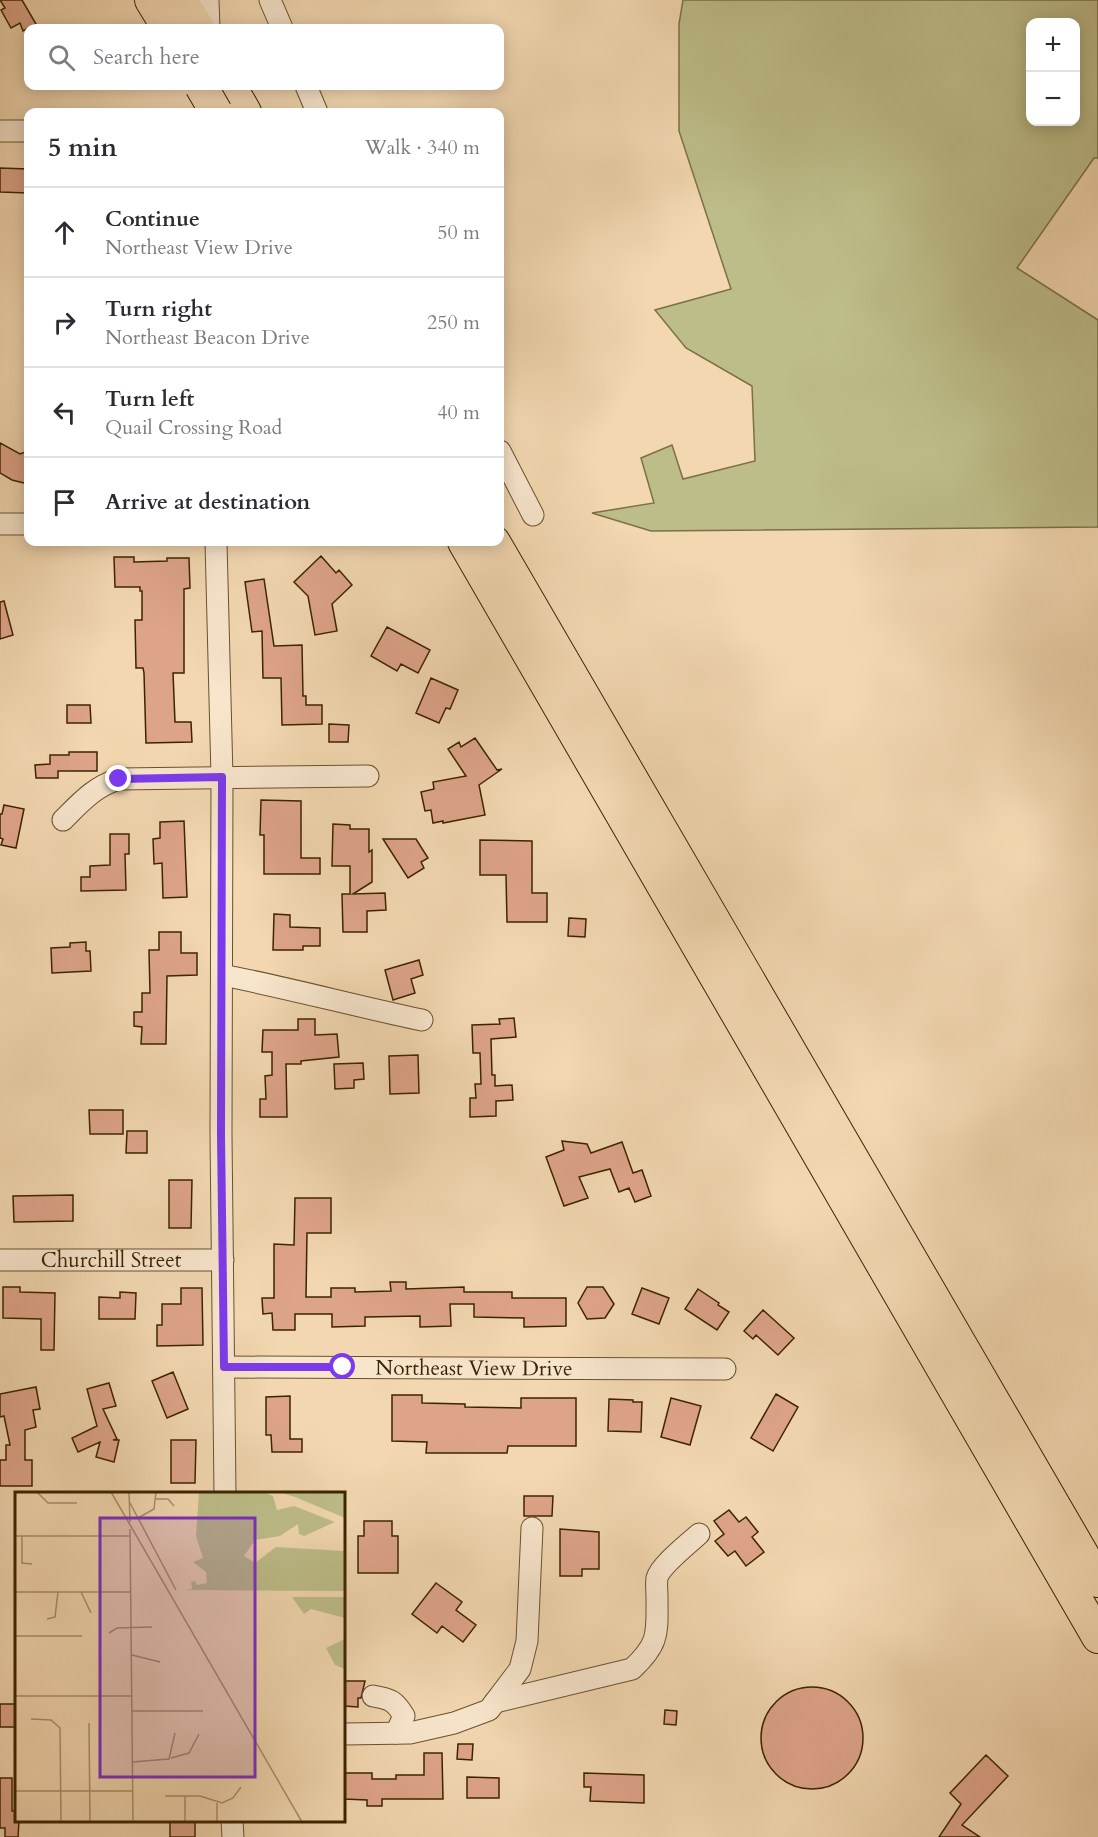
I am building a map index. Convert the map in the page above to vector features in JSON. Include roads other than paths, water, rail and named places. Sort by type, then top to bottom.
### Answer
[{"type":"highway","points":[[164,9],[191,24]]},
{"type":"highway","points":[[203,90],[214,108]]},
{"type":"highway","points":[[232,90],[243,108]]},
{"type":"highway","points":[[467,546],[1098,1637]]},
{"type":"highway","points":[[496,546],[1098,1581]]},
{"type":"street","points":[[208,0],[209,24]]},
{"type":"street","points":[[270,0],[280,24]]},
{"type":"street","points":[[209,90],[210,108]]},
{"type":"street","points":[[308,90],[315,108]]},
{"type":"street","points":[[0,131],[24,131]]},
{"type":"street","points":[[504,459],[533,515]]},
{"type":"street","points":[[0,524],[24,524]]},
{"type":"street","points":[[216,546],[222,777],[225,1492]]},
{"type":"street","points":[[63,820],[93,790],[107,782],[119,779],[368,776]]},
{"type":"street","points":[[222,975],[267,983],[367,1009],[422,1020]]},
{"type":"street","name":"Churchill Street","points":[[0,1260],[223,1260]]},
{"type":"street","name":"Northeast View Drive","points":[[224,1367],[725,1369]]},
{"type":"street","points":[[345,1734],[410,1733],[454,1723],[489,1710],[520,1669],[527,1641],[532,1528]]},
{"type":"street","points":[[495,1702],[632,1669],[647,1656],[654,1643],[657,1631],[657,1576],[678,1552],[699,1534]]},
{"type":"street","points":[[373,1696],[389,1698],[404,1716],[396,1733]]},
{"type":"street","points":[[232,1822],[233,1837]]}]
